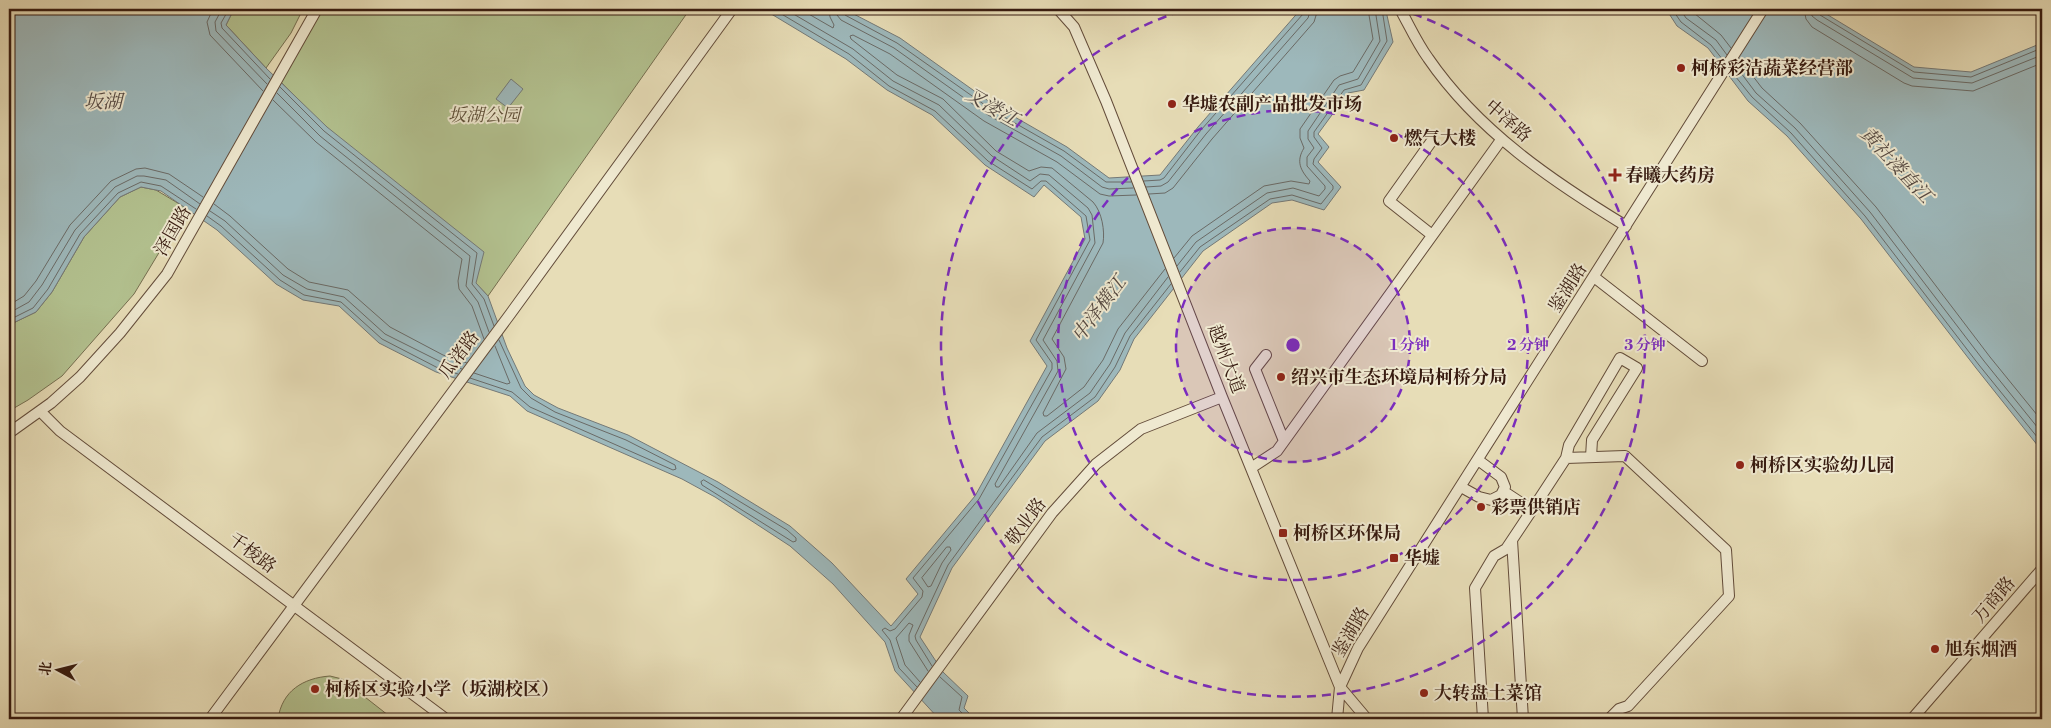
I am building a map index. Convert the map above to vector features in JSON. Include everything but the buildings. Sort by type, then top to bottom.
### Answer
[{"type":"street","name":"泽国路","points":[[9,433],[40,411],[80,377],[120,333],[167,274],[317,9]]},
{"type":"street","name":"瓜渚路","points":[[210,719],[511,313],[732,9]]},
{"type":"street","name":"越州大道","points":[[1058,9],[1074,27],[1106,100],[1206,351],[1222,397],[1340,687],[1367,719]]},
{"type":"street","name":"中泽路","points":[[1400,9],[1428,58],[1446,83],[1472,113],[1501,140],[1626,226]]},
{"type":"street","name":"鉴湖路","points":[[1337,719],[1340,687],[1358,648],[1763,9]]},
{"type":"street","points":[[1251,468],[1277,451],[1501,140]]},
{"type":"street","points":[[1431,142],[1389,201],[1432,235]]},
{"type":"street","points":[[1594,277],[1702,361]]},
{"type":"street","points":[[1266,355],[1255,369],[1284,441]]},
{"type":"street","points":[[1483,719],[1475,588],[1494,556],[1506,549],[1566,458],[1569,445],[1620,358],[1637,368],[1592,440],[1591,457]]},
{"type":"street","name":"敬业路","points":[[901,719],[1052,513],[1096,464],[1141,429],[1222,397]]},
{"type":"street","name":"千梭路","points":[[40,411],[60,430],[446,719]]},
{"type":"street","points":[[1566,458],[1625,456],[1726,550],[1730,596],[1628,706],[1618,709],[1609,719]]},
{"type":"street","points":[[1461,487],[1479,497],[1491,500],[1501,495],[1505,487],[1501,477],[1478,460]]},
{"type":"street","points":[[1503,491],[1532,510]]},
{"type":"street","points":[[1512,540],[1523,719]]},
{"type":"street","name":"万商路","points":[[1912,719],[2042,569]]},
{"type":"green space","points":[[234,9],[303,9],[291,33],[266,68],[226,25]]},
{"type":"green space","name":"坂湖公园","points":[[323,9],[690,9],[488,296],[280,81]]},
{"type":"green space","points":[[141,187],[156,190],[186,208],[134,294],[62,376],[9,411],[9,325],[36,312],[52,292],[84,237],[120,197]]},
{"type":"green space","points":[[330,676],[342,679],[393,719],[278,719],[284,701],[295,688],[311,680]]},
{"type":"water","points":[[9,9],[234,9],[226,25],[266,68],[327,127],[484,252],[476,283],[488,296],[507,348],[525,386],[534,395],[558,408],[628,435],[718,482],[790,526],[832,563],[891,626],[918,594],[906,579],[975,496],[1047,366],[1030,341],[1085,239],[1081,217],[1044,185],[1034,197],[985,165],[932,115],[887,90],[846,59],[763,9],[844,9],[900,38],[994,105],[1067,147],[1109,178],[1160,175],[1198,127],[1301,9],[1388,9],[1386,11],[1393,42],[1364,90],[1348,93],[1318,134],[1329,147],[1318,162],[1341,187],[1324,210],[1292,200],[1272,203],[1203,251],[1134,339],[1120,370],[1098,401],[1045,441],[952,568],[920,637],[943,672],[968,696],[964,708],[975,719],[939,719],[895,671],[885,642],[833,584],[790,546],[715,497],[682,479],[527,411],[510,396],[436,372],[379,343],[339,306],[303,300],[276,284],[217,230],[161,191],[141,187],[120,197],[84,237],[52,292],[36,312],[9,325]]},
{"type":"water","name":"黄社溇直江","points":[[1666,9],[1818,9],[1914,67],[1971,72],[2042,43],[2042,451],[1861,219],[1787,136],[1748,101],[1708,48],[1677,26]]},
{"type":"water","points":[[511,79],[523,89],[508,108],[496,99]]},
{"type":"place","name":"柯桥彩洁蔬菜经营部","points":[[1681,68]]},
{"type":"place","name":"华墟农副产品批发市场","points":[[1172,104]]},
{"type":"place","name":"燃气大楼","points":[[1394,138]]},
{"type":"place","name":"春曦大药房","points":[[1615,175]]},
{"type":"place","name":"绍兴市生态环境局柯桥分局","points":[[1281,377]]},
{"type":"place","name":"柯桥区实验幼儿园","points":[[1740,465]]},
{"type":"place","name":"彩票供销店","points":[[1481,507]]},
{"type":"place","name":"柯桥区环保局","points":[[1283,533]]},
{"type":"place","name":"华墟","points":[[1394,558]]},
{"type":"place","name":"旭东烟酒","points":[[1935,649]]},
{"type":"place","name":"柯桥区实验小学（坂湖校区）","points":[[315,689]]},
{"type":"place","name":"大转盘土菜馆","points":[[1424,693]]},
{"type":"water label","name":"坂湖","points":[[103,102]]},
{"type":"water label","name":"叉溇江","points":[[992,107]]},
{"type":"water label","name":"中泽横江","points":[[1099,309]]}]
